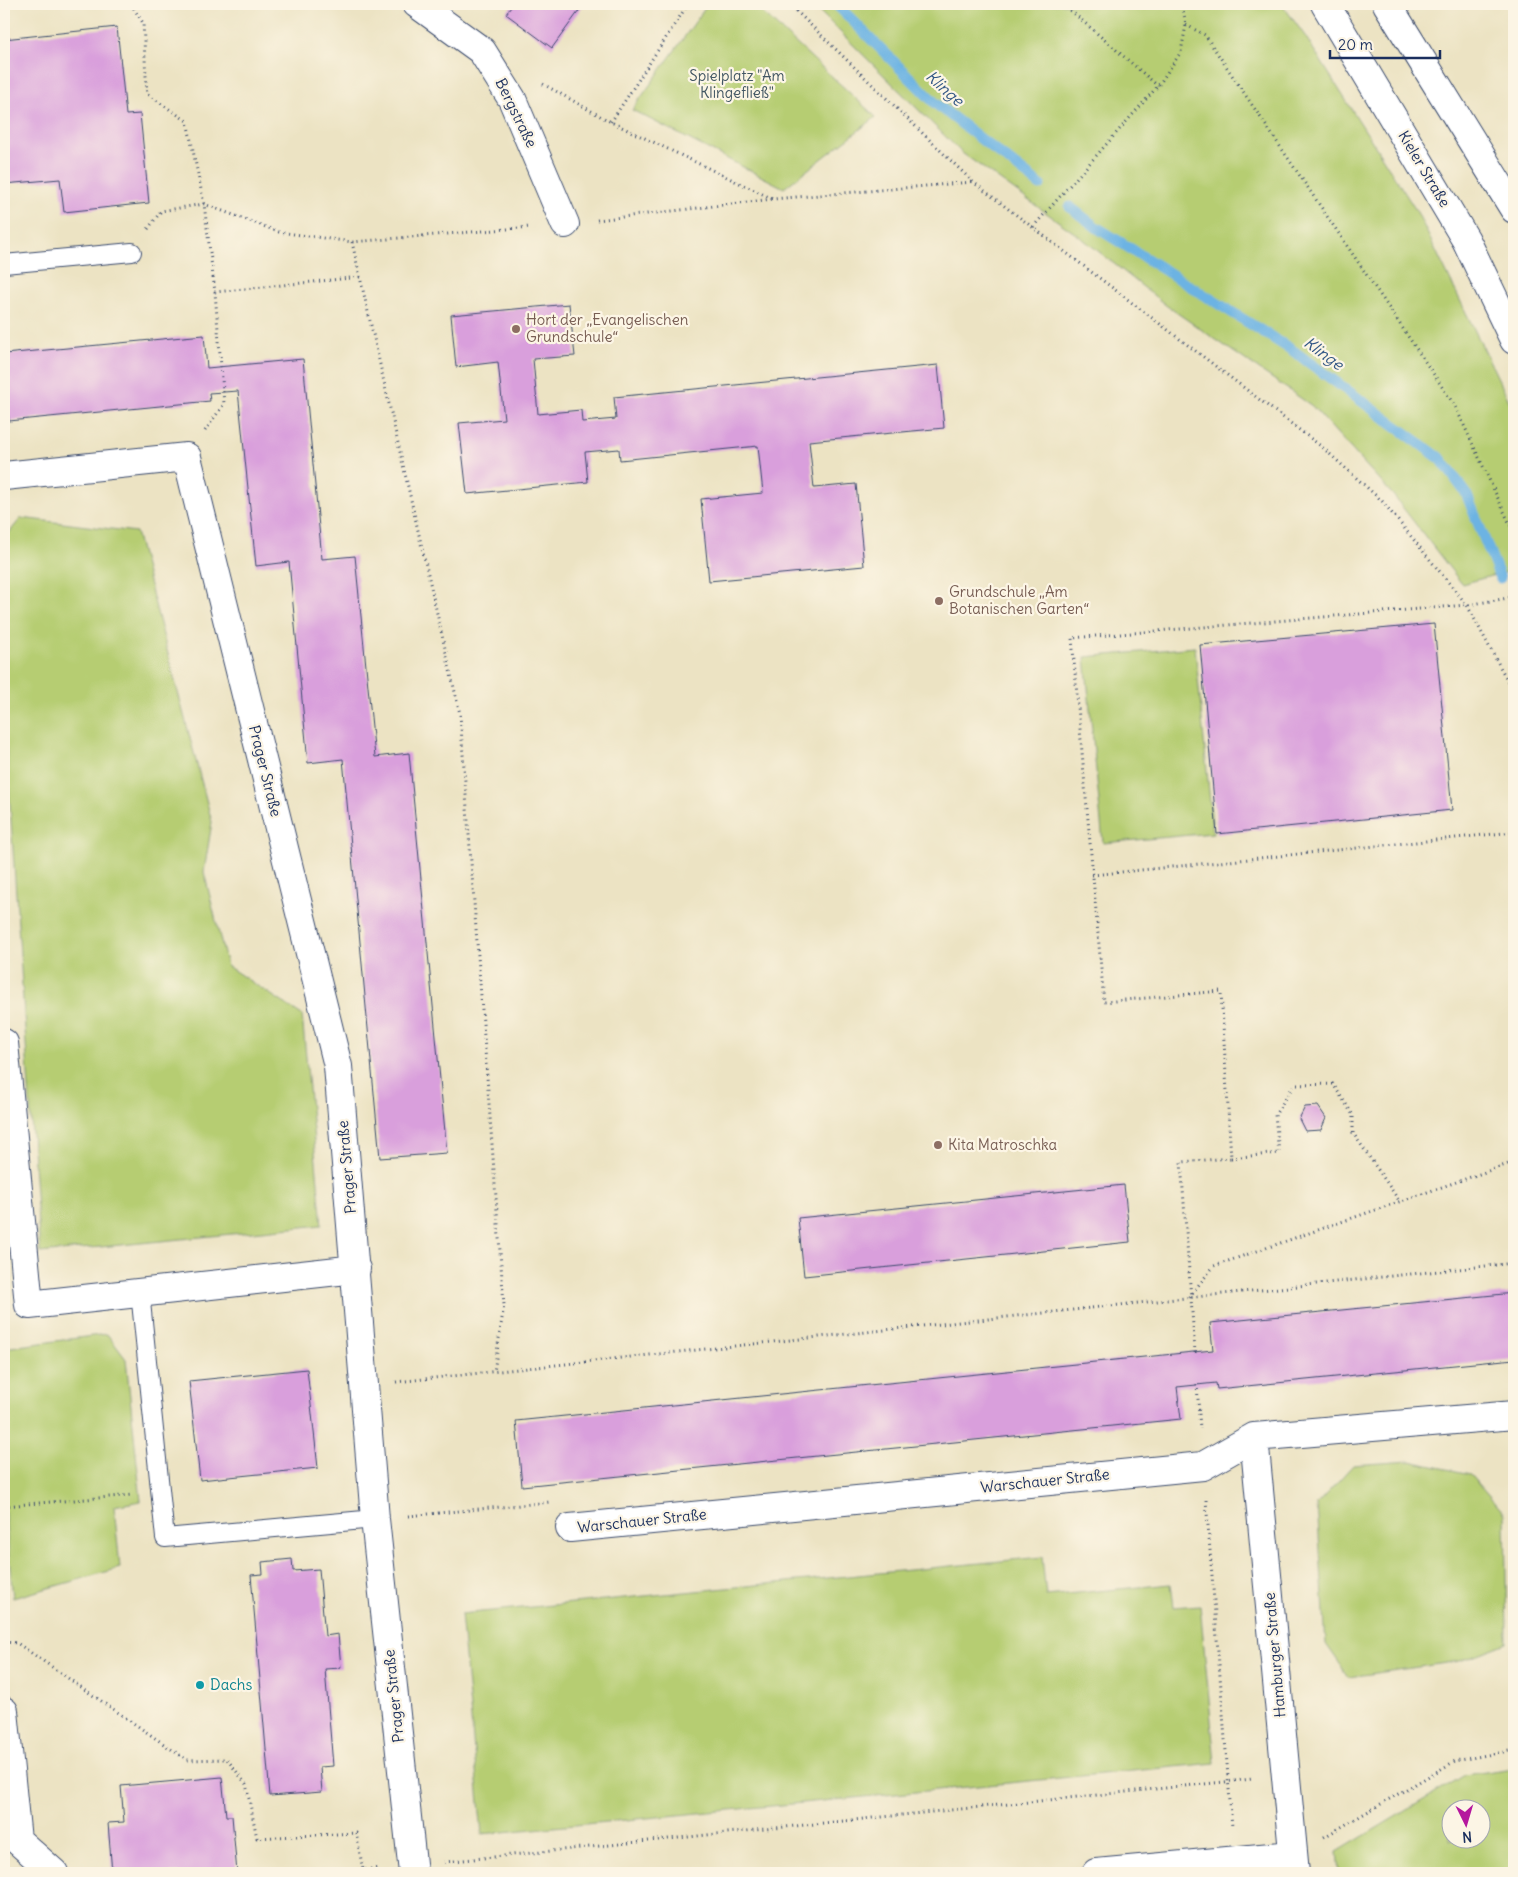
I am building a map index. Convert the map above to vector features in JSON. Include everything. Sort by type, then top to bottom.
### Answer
[{"type":"street","name":"Bergstraße","points":[[417,4],[482,51],[512,99],[565,224]]},
{"type":"street","name":"Kieler Straße","points":[[1324,4],[1466,240],[1514,340]]},
{"type":"street","points":[[1387,4],[1514,209]]},
{"type":"street","points":[[4,476],[187,457]]},
{"type":"street","name":"Prager Straße","points":[[187,457],[338,1066],[375,1519],[413,1869]]},
{"type":"street","points":[[4,1043],[29,1305],[356,1269]]},
{"type":"street","name":"Warschauer Straße","points":[[570,1528],[1203,1466],[1254,1437],[1514,1415]]},
{"type":"street","name":"Hamburger Straße","points":[[1254,1437],[1294,1864]]},
{"type":"street","points":[[4,1711],[17,1840],[54,1873]]},
{"type":"street","points":[[1096,1873],[1235,1861],[1294,1864]]},
{"type":"lane","points":[[4,264],[132,252]]},
{"type":"lane","points":[[140,1292],[165,1538],[375,1519]]},
{"type":"path","points":[[131,4],[144,22],[147,94],[187,121],[204,204],[215,292],[224,404],[187,457]]},
{"type":"path","points":[[611,122],[688,4]]},
{"type":"path","points":[[789,4],[973,182],[1322,447],[1382,500],[1467,605],[1514,693]]},
{"type":"path","points":[[1063,4],[1158,86]]},
{"type":"path","points":[[1033,227],[1158,86],[1181,52],[1186,25],[1182,4]]},
{"type":"path","points":[[1186,25],[1205,35],[1455,406],[1514,533]]},
{"type":"path","points":[[534,79],[611,122],[773,199]]},
{"type":"path","points":[[132,252],[161,211],[204,204],[279,232],[352,242],[565,224],[773,199],[973,182]]},
{"type":"path","points":[[352,242],[460,714],[504,1305],[494,1372]]},
{"type":"path","points":[[215,292],[360,277]]},
{"type":"path","points":[[1231,1158],[1221,991],[1104,1002],[1072,638],[1467,605],[1514,597]]},
{"type":"path","points":[[1092,875],[1514,832]]},
{"type":"path","points":[[1195,1353],[1189,1297],[1181,1162],[1279,1153],[1275,1115],[1294,1085],[1333,1084],[1353,1115],[1352,1133],[1400,1202]]},
{"type":"path","points":[[1189,1297],[1214,1266],[1514,1162]]},
{"type":"path","points":[[365,1386],[1514,1263]]},
{"type":"path","points":[[1197,1384],[1235,1861]]},
{"type":"path","points":[[4,1506],[161,1492]]},
{"type":"path","points":[[375,1519],[550,1501],[570,1528]]},
{"type":"path","points":[[4,1642],[17,1643],[187,1760],[227,1759],[246,1784],[257,1838],[356,1833],[363,1870],[413,1869],[1286,1776]]},
{"type":"path","points":[[1294,1864],[1455,1761],[1514,1750]]},
{"type":"green space","name":"Spielplatz \"Am Klingefließ\"","points":[[708,4],[753,4],[876,117],[784,188],[632,110]]},
{"type":"green space","points":[[812,4],[1282,4],[1305,36],[1417,212],[1514,411],[1514,572],[1502,573],[1462,584],[1393,495],[1312,406],[1167,306],[1083,239],[962,153]]},
{"type":"green space","points":[[21,518],[136,532],[212,822],[204,872],[227,966],[302,1015],[322,1225],[40,1253],[4,715],[4,539]]},
{"type":"green space","points":[[1195,647],[1213,833],[1103,843],[1085,657]]},
{"type":"green space","points":[[107,1334],[126,1359],[141,1501],[114,1506],[120,1568],[13,1598],[4,1504],[4,1348]]},
{"type":"green space","points":[[1410,1461],[1470,1474],[1505,1514],[1507,1643],[1460,1661],[1349,1677],[1326,1644],[1317,1504],[1353,1465]]},
{"type":"green space","points":[[1042,1557],[1046,1596],[1171,1584],[1174,1607],[1200,1605],[1215,1763],[482,1834],[461,1614]]},
{"type":"green space","points":[[1514,1768],[1514,1873],[1339,1873],[1337,1852],[1465,1775]]},
{"type":"building","points":[[513,4],[584,4],[552,48],[506,14]]},
{"type":"building","points":[[117,27],[126,115],[140,114],[149,203],[64,212],[60,179],[4,184],[4,39]]},
{"type":"building","points":[[569,304],[575,356],[533,359],[538,414],[581,410],[582,422],[616,419],[614,397],[938,365],[944,428],[809,441],[814,488],[856,484],[864,566],[709,581],[701,499],[763,493],[758,446],[620,460],[619,449],[585,452],[588,482],[467,494],[459,423],[504,419],[498,362],[456,367],[451,315]]},
{"type":"building","points":[[204,335],[207,368],[303,359],[322,559],[355,556],[375,757],[409,753],[447,1153],[380,1158],[343,759],[308,763],[289,562],[256,566],[238,391],[209,393],[210,401],[9,421],[4,354]]},
{"type":"building","points":[[1434,624],[1452,810],[1217,834],[1200,645]]},
{"type":"building","points":[[1318,1106],[1326,1118],[1321,1130],[1305,1131],[1299,1119],[1305,1107]]},
{"type":"building","name":"Kita Matroschka","points":[[1124,1185],[1130,1242],[804,1276],[798,1218]]},
{"type":"building","points":[[1514,1293],[1514,1359],[1217,1389],[1216,1383],[1177,1387],[1181,1419],[522,1486],[516,1421],[1213,1350],[1210,1323]]},
{"type":"building","points":[[307,1369],[318,1468],[200,1480],[189,1381]]},
{"type":"building","points":[[292,1559],[293,1571],[319,1569],[325,1636],[338,1634],[341,1668],[325,1669],[333,1766],[320,1767],[322,1792],[270,1796],[251,1575],[263,1574],[262,1562]]},
{"type":"building","points":[[222,1777],[226,1816],[232,1816],[237,1873],[112,1873],[108,1823],[124,1822],[121,1786]]},
{"type":"waterway","name":"Klinge","points":[[836,4],[936,104],[1040,185]]},
{"type":"waterway","name":"Klinge","points":[[1070,207],[1096,227],[1292,350],[1441,459],[1466,493],[1500,578]]},
{"type":"place","name":"Hort der „Evangelischen Grundschule“","points":[[516,329]]},
{"type":"place","name":"Grundschule „Am Botanischen Garten“","points":[[939,601]]},
{"type":"place","name":"Kita Matroschka","points":[[938,1145]]},
{"type":"place","name":"Dachs","points":[[200,1685]]}]
